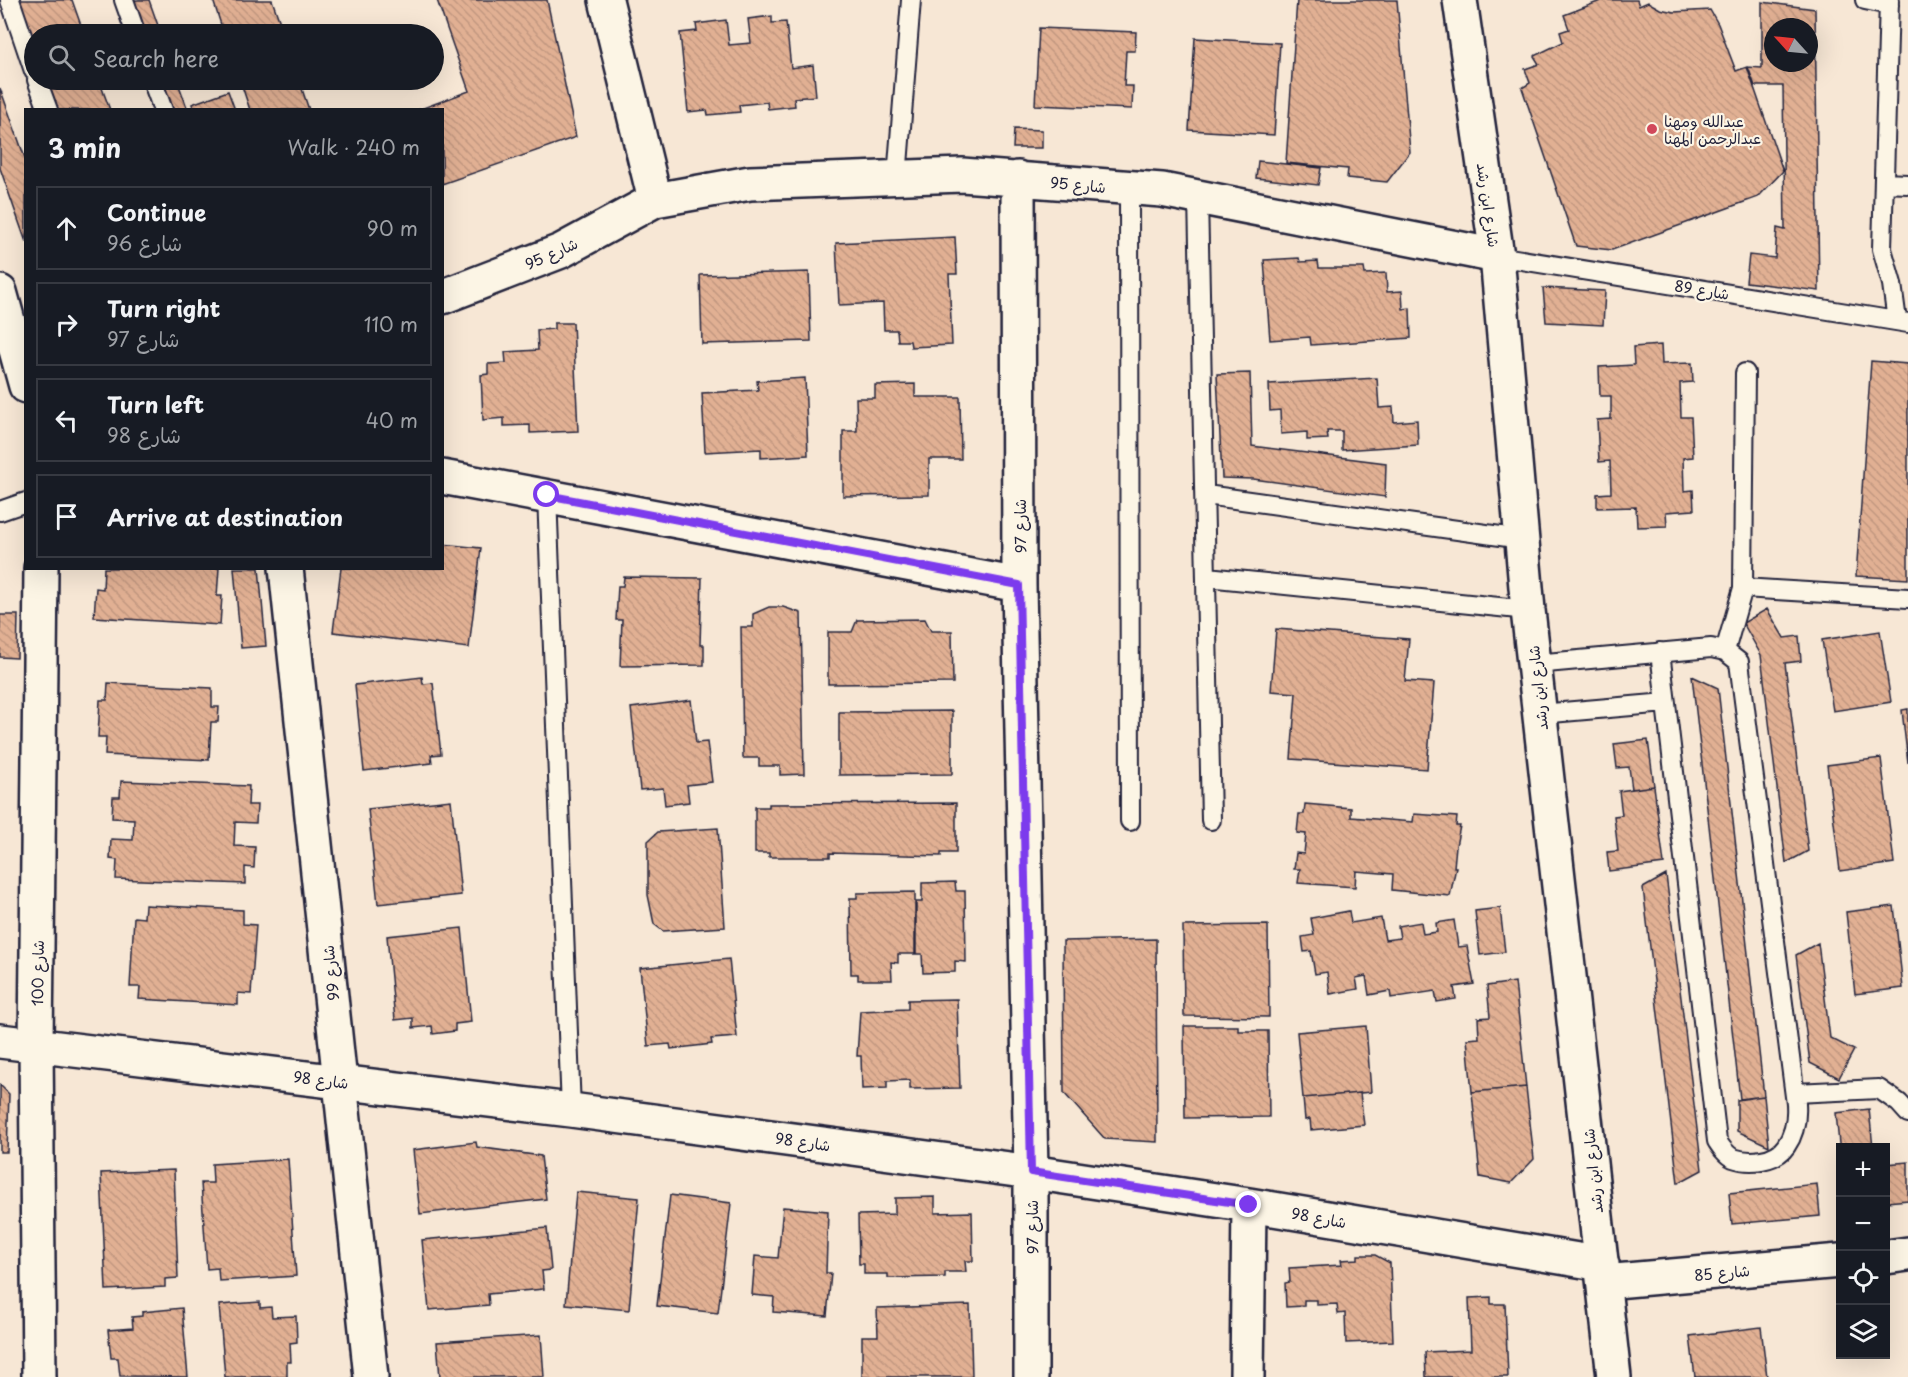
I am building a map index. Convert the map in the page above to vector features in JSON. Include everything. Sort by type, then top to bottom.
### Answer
[{"type":"street","points":[[606,0],[655,200]]},
{"type":"street","name":"شارع ابن رشد","points":[[1460,0],[1497,256],[1528,610],[1614,1377]]},
{"type":"street","name":"شارع 95","points":[[444,296],[561,251],[655,200],[750,183],[962,175],[1162,190],[1497,256]]},
{"type":"street","name":"شارع 97","points":[[1018,178],[1019,585],[1031,1172],[1031,1377]]},
{"type":"street","points":[[0,292],[24,379]]},
{"type":"street","points":[[444,477],[1019,585]]},
{"type":"street","name":"شارع 100","points":[[39,1377],[36,1046],[41,570]]},
{"type":"street","name":"شارع 99","points":[[286,570],[342,1081],[371,1377]]},
{"type":"street","name":"شارع 98","points":[[0,1041],[571,1110],[1031,1172],[1249,1205],[1603,1273]]},
{"type":"street","points":[[1248,1377],[1249,1205]]},
{"type":"street","points":[[1890,1256],[1908,1254]]},
{"type":"street","name":"شارع 85","points":[[1603,1273],[1836,1261]]},
{"type":"lane","points":[[10,0],[24,41]]},
{"type":"lane","points":[[124,0],[132,24]]},
{"type":"lane","points":[[897,178],[911,0]]},
{"type":"lane","points":[[1864,0],[1889,2],[1882,249],[1902,322]]},
{"type":"lane","points":[[41,90],[47,108]]},
{"type":"lane","points":[[156,90],[162,108]]},
{"type":"lane","points":[[1884,183],[1908,184]]},
{"type":"lane","points":[[1129,188],[1130,821]]},
{"type":"lane","points":[[1198,197],[1211,820]]},
{"type":"lane","name":"شارع 89","points":[[1497,256],[1902,322]]},
{"type":"lane","points":[[1725,651],[1743,588],[1744,373]]},
{"type":"lane","points":[[547,495],[571,1110]]},
{"type":"lane","points":[[1206,495],[1522,539]]},
{"type":"lane","points":[[0,511],[24,503]]},
{"type":"lane","points":[[1207,577],[1528,610]]},
{"type":"lane","points":[[1743,588],[1908,598]]},
{"type":"lane","points":[[1534,664],[1660,652],[1711,648],[1734,656],[1742,671],[1797,1120],[1785,1148],[1773,1157],[1752,1161],[1732,1158],[1723,1151],[1717,1141],[1660,652]]},
{"type":"lane","points":[[1540,714],[1666,703]]},
{"type":"lane","points":[[1795,1093],[1879,1089],[1899,1103],[1908,1113]]},
{"type":"building","points":[[18,0],[72,0],[80,24],[26,24]]},
{"type":"building","points":[[121,0],[149,0],[157,24],[129,24]]},
{"type":"building","points":[[213,0],[272,0],[280,24],[221,24]]},
{"type":"building","points":[[437,0],[547,0],[576,137],[444,183],[444,108],[423,108],[469,91]]},
{"type":"building","points":[[1297,0],[1397,0],[1410,152],[1387,182],[1347,178],[1348,169],[1286,163]]},
{"type":"building","name":"عبدالله ومهنا عبدالرحمن المهنا","points":[[1603,0],[1637,0],[1639,6],[1648,2],[1660,9],[1674,12],[1710,10],[1718,24],[1736,71],[1747,67],[1783,171],[1758,197],[1612,250],[1576,246],[1522,88],[1530,83],[1525,69],[1539,64],[1534,56],[1563,42],[1560,32],[1569,29],[1564,15]]},
{"type":"building","points":[[1762,2],[1815,9],[1815,18],[1764,18],[1764,72],[1816,72],[1819,291],[1746,282],[1749,255],[1775,258],[1777,228],[1785,230],[1783,86],[1755,86],[1748,67],[1762,68]]},
{"type":"building","points":[[772,16],[772,23],[786,22],[791,68],[813,65],[816,96],[794,98],[795,106],[768,109],[767,102],[739,105],[740,112],[708,115],[707,110],[688,112],[680,33],[697,31],[696,24],[726,20],[729,45],[751,43],[748,19]]},
{"type":"building","points":[[1039,28],[1136,32],[1135,51],[1126,51],[1124,86],[1133,86],[1132,109],[1035,105]]},
{"type":"building","points":[[1195,38],[1280,43],[1274,135],[1189,130]]},
{"type":"building","points":[[0,88],[24,155],[24,236],[0,168]]},
{"type":"building","points":[[49,90],[103,90],[109,108],[55,108]]},
{"type":"building","points":[[153,90],[181,90],[187,108],[159,108]]},
{"type":"building","points":[[243,90],[302,90],[308,108],[249,108]]},
{"type":"building","points":[[228,91],[234,108],[193,108],[192,104]]},
{"type":"building","points":[[1014,129],[1042,130],[1042,148],[1013,148]]},
{"type":"building","points":[[1258,161],[1321,168],[1318,185],[1256,178]]},
{"type":"building","points":[[955,237],[957,274],[949,274],[952,345],[911,347],[910,341],[898,341],[897,330],[884,330],[883,303],[839,305],[836,243]]},
{"type":"building","points":[[1299,258],[1300,262],[1318,261],[1319,268],[1364,268],[1365,274],[1386,273],[1387,292],[1402,291],[1403,309],[1410,308],[1411,338],[1311,345],[1310,337],[1270,340],[1264,260]]},
{"type":"building","points":[[809,272],[811,341],[702,344],[700,275]]},
{"type":"building","points":[[1543,288],[1605,291],[1603,325],[1546,322]]},
{"type":"building","points":[[554,323],[573,323],[578,431],[530,433],[530,425],[504,426],[504,418],[483,420],[481,375],[488,374],[488,364],[506,363],[505,352],[538,350],[537,330],[554,329]]},
{"type":"building","points":[[1661,345],[1662,364],[1692,363],[1693,382],[1680,383],[1681,417],[1691,417],[1693,457],[1683,458],[1684,491],[1693,490],[1694,510],[1666,512],[1667,526],[1637,527],[1636,507],[1597,508],[1597,494],[1611,493],[1610,461],[1599,462],[1597,420],[1611,419],[1611,396],[1600,396],[1599,367],[1634,365],[1633,347]]},
{"type":"building","points":[[1871,361],[1908,364],[1908,579],[1856,576]]},
{"type":"building","points":[[1250,373],[1252,446],[1386,463],[1385,497],[1253,479],[1222,478],[1217,374]]},
{"type":"building","points":[[805,378],[808,455],[761,458],[761,449],[705,452],[702,393],[758,390],[757,381]]},
{"type":"building","points":[[1377,378],[1379,408],[1393,407],[1394,422],[1417,420],[1418,445],[1342,450],[1342,431],[1327,431],[1328,439],[1307,440],[1307,432],[1281,434],[1280,410],[1270,411],[1269,384]]},
{"type":"building","points":[[915,384],[915,397],[960,397],[961,459],[929,459],[929,495],[843,496],[843,431],[857,431],[856,398],[875,398],[875,385]]},
{"type":"building","points":[[444,544],[481,548],[469,648],[333,632],[341,570],[444,570]]},
{"type":"building","points":[[104,570],[219,570],[217,596],[222,596],[220,625],[94,617],[96,588],[103,589]]},
{"type":"building","points":[[234,570],[259,570],[266,646],[241,648]]},
{"type":"building","points":[[624,577],[702,578],[700,645],[704,645],[704,665],[620,666],[622,620],[616,620],[618,586],[623,586]]},
{"type":"building","points":[[769,607],[783,607],[801,613],[804,774],[780,775],[780,766],[759,766],[759,758],[743,758],[741,627],[753,627],[753,614]]},
{"type":"building","points":[[1767,609],[1784,638],[1799,636],[1801,661],[1785,663],[1808,851],[1786,863],[1761,655],[1743,623]]},
{"type":"building","points":[[0,615],[18,615],[17,658],[0,657]]},
{"type":"building","points":[[925,619],[931,631],[952,631],[953,683],[828,684],[828,632],[852,632],[857,620]]},
{"type":"building","points":[[1276,629],[1409,639],[1405,681],[1434,683],[1427,769],[1291,759],[1296,693],[1271,691]]},
{"type":"building","points":[[1880,631],[1891,702],[1833,711],[1822,640]]},
{"type":"building","points":[[1692,676],[1718,688],[1764,1096],[1740,1099]]},
{"type":"building","points":[[422,677],[423,684],[433,683],[441,754],[431,755],[432,763],[364,771],[355,685]]},
{"type":"building","points":[[108,683],[212,688],[212,707],[219,707],[218,722],[211,722],[209,760],[105,755],[106,737],[98,737],[100,700],[107,700]]},
{"type":"building","points":[[691,700],[696,743],[707,742],[712,782],[687,785],[689,802],[665,805],[663,788],[640,790],[631,708]]},
{"type":"building","points":[[1908,709],[1908,763],[1902,710]]},
{"type":"building","points":[[952,711],[952,774],[839,775],[839,712]]},
{"type":"building","points":[[1648,740],[1654,786],[1632,789],[1629,767],[1617,768],[1614,744]]},
{"type":"building","points":[[1881,758],[1894,863],[1840,871],[1827,765]]},
{"type":"building","points":[[121,781],[249,786],[248,805],[257,805],[256,823],[235,822],[234,846],[255,847],[254,868],[245,867],[245,884],[116,879],[117,860],[110,859],[111,839],[133,840],[134,819],[112,818],[113,797],[120,797]]},
{"type":"building","points":[[1654,786],[1664,864],[1609,871],[1607,852],[1618,851],[1614,816],[1622,815],[1619,791]]},
{"type":"building","points":[[451,800],[461,895],[378,904],[368,809]]},
{"type":"building","points":[[956,803],[956,853],[941,853],[941,856],[830,853],[830,857],[769,857],[769,853],[755,853],[755,807],[769,807],[769,804]]},
{"type":"building","points":[[1305,804],[1351,808],[1351,817],[1413,822],[1414,814],[1457,817],[1456,826],[1460,826],[1456,846],[1454,867],[1456,867],[1450,896],[1392,890],[1393,874],[1356,871],[1355,887],[1298,883],[1300,869],[1294,869],[1296,853],[1304,854],[1306,834],[1297,833],[1299,814],[1304,814]]},
{"type":"building","points":[[718,828],[725,927],[663,931],[654,924],[648,895],[648,841],[658,832]]},
{"type":"building","points":[[1666,875],[1702,1170],[1678,1183],[1643,888]]},
{"type":"building","points":[[955,882],[956,891],[965,891],[966,962],[955,961],[955,972],[923,973],[922,954],[916,954],[916,902],[922,902],[922,883]]},
{"type":"building","points":[[915,892],[915,954],[898,954],[898,963],[891,962],[892,980],[858,980],[858,974],[851,974],[850,898],[857,898],[857,893]]},
{"type":"building","points":[[145,905],[243,910],[243,924],[256,925],[251,994],[238,993],[238,1005],[139,999],[140,987],[130,987],[134,917],[144,918]]},
{"type":"building","points":[[1894,906],[1903,988],[1855,994],[1846,912]]},
{"type":"building","points":[[1500,908],[1505,952],[1480,955],[1475,911]]},
{"type":"building","points":[[1349,911],[1351,923],[1381,918],[1385,940],[1400,938],[1398,926],[1421,922],[1423,934],[1437,932],[1436,923],[1454,920],[1458,947],[1467,946],[1474,984],[1454,987],[1456,999],[1437,1002],[1435,991],[1391,998],[1390,991],[1369,995],[1366,976],[1356,978],[1358,989],[1330,994],[1327,972],[1315,974],[1311,951],[1304,952],[1302,937],[1314,935],[1311,918]]},
{"type":"building","points":[[1268,925],[1269,1017],[1184,1016],[1183,926]]},
{"type":"building","points":[[462,928],[471,1022],[455,1024],[455,1031],[433,1034],[432,1026],[413,1028],[413,1018],[395,1020],[387,936]]},
{"type":"building","points":[[1156,939],[1157,1142],[1105,1139],[1064,1093],[1063,941]]},
{"type":"building","points":[[1818,943],[1830,1038],[1854,1050],[1839,1078],[1810,1063],[1796,955]]},
{"type":"building","points":[[729,959],[737,1037],[711,1039],[712,1044],[671,1049],[670,1044],[648,1046],[640,968]]},
{"type":"building","points":[[1515,982],[1526,1087],[1472,1092],[1467,1039],[1479,1038],[1478,1018],[1490,1017],[1487,986]]},
{"type":"building","points":[[957,999],[960,1088],[910,1089],[910,1080],[887,1081],[887,1088],[862,1089],[861,1056],[857,1056],[860,1011],[908,1009],[908,1000]]},
{"type":"building","points":[[1184,1026],[1238,1026],[1238,1031],[1268,1031],[1269,1117],[1185,1118]]},
{"type":"building","points":[[1366,1026],[1371,1092],[1303,1098],[1297,1032]]},
{"type":"building","points":[[0,1085],[9,1094],[7,1152],[0,1152]]},
{"type":"building","points":[[1526,1087],[1534,1159],[1511,1183],[1480,1177],[1472,1092]]},
{"type":"building","points":[[1360,1093],[1364,1125],[1311,1130],[1310,1119],[1305,1120],[1303,1098]]},
{"type":"building","points":[[1764,1096],[1769,1146],[1737,1131],[1737,1100]]},
{"type":"building","points":[[1869,1109],[1872,1143],[1839,1143],[1836,1113]]},
{"type":"building","points":[[476,1142],[477,1147],[541,1156],[546,1199],[420,1214],[413,1150]]},
{"type":"building","points":[[288,1159],[296,1276],[219,1281],[218,1268],[207,1269],[201,1183],[213,1183],[212,1164]]},
{"type":"building","points":[[1908,1162],[1908,1200],[1890,1202],[1890,1164]]},
{"type":"building","points":[[174,1170],[178,1278],[165,1279],[165,1287],[106,1290],[101,1173]]},
{"type":"building","points":[[1817,1184],[1820,1216],[1732,1224],[1729,1193]]},
{"type":"building","points":[[576,1192],[639,1198],[629,1310],[566,1304]]},
{"type":"building","points":[[670,1195],[731,1203],[718,1313],[657,1306]]},
{"type":"building","points":[[935,1197],[935,1213],[972,1212],[973,1261],[965,1261],[966,1272],[945,1272],[945,1277],[888,1278],[888,1274],[864,1274],[864,1264],[859,1264],[858,1215],[895,1214],[895,1198]]},
{"type":"building","points":[[783,1207],[828,1211],[826,1273],[831,1273],[827,1316],[773,1312],[774,1297],[752,1295],[755,1256],[778,1258]]},
{"type":"building","points":[[547,1228],[551,1270],[542,1271],[544,1289],[488,1294],[489,1305],[429,1310],[422,1240]]},
{"type":"building","points":[[1358,1255],[1375,1255],[1390,1263],[1393,1341],[1346,1343],[1345,1313],[1338,1314],[1337,1304],[1317,1305],[1317,1300],[1304,1300],[1304,1306],[1286,1307],[1285,1283],[1290,1282],[1289,1268],[1342,1265],[1341,1260],[1358,1259]]},
{"type":"building","points":[[1491,1297],[1491,1304],[1505,1304],[1508,1377],[1426,1377],[1425,1352],[1471,1350],[1469,1298]]},
{"type":"building","points":[[260,1302],[260,1308],[271,1307],[272,1317],[296,1316],[297,1342],[290,1343],[291,1362],[287,1362],[287,1377],[225,1377],[219,1305]]},
{"type":"building","points":[[970,1305],[972,1377],[862,1377],[862,1336],[878,1336],[877,1308]]},
{"type":"building","points":[[182,1308],[188,1377],[120,1376],[118,1358],[111,1358],[108,1330],[133,1328],[132,1317],[142,1316],[142,1312]]},
{"type":"building","points":[[1761,1327],[1767,1377],[1695,1377],[1690,1336]]},
{"type":"building","points":[[541,1335],[544,1377],[440,1377],[437,1342]]},
{"type":"place","name":"عبدالله ومهنا عبدالرحمن المهنا","points":[[1652,129]]},
{"type":"route","points":[[547,495],[1019,585],[1031,1172],[1249,1205]]}]
